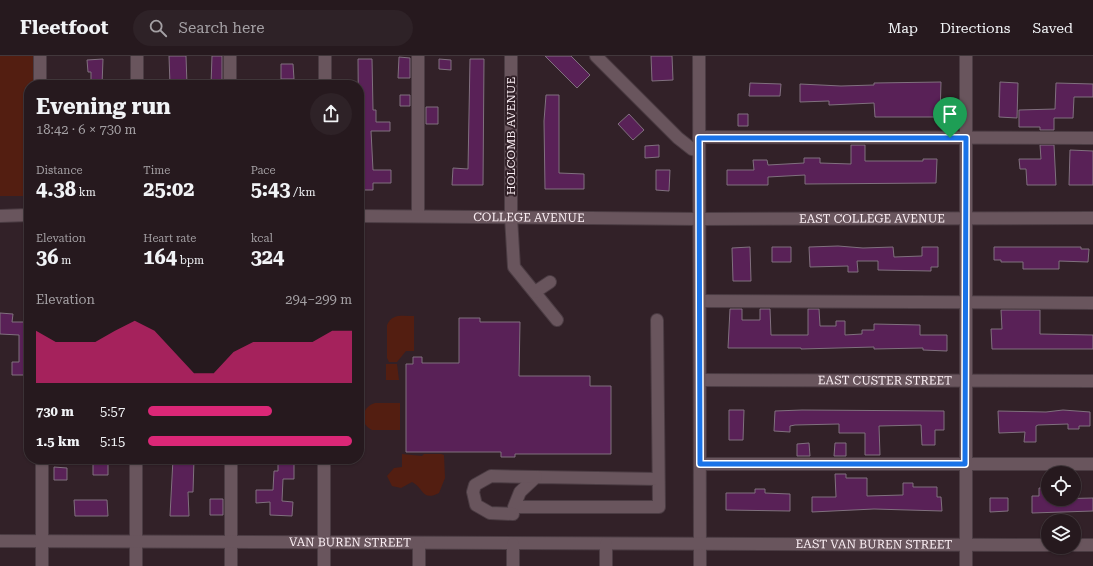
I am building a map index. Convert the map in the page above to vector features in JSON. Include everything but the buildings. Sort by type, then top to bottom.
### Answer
[{"type":"street","points":[[40,56],[40,80]]},
{"type":"street","points":[[137,56],[137,80]]},
{"type":"street","points":[[230,56],[230,80]]},
{"type":"street","points":[[325,56],[325,80]]},
{"type":"street","points":[[418,56],[418,216]]},
{"type":"street","name":"HOLCOMB AVENUE","points":[[511,56],[511,217],[514,267],[557,320]]},
{"type":"street","points":[[596,56],[678,138],[688,147],[699,151]]},
{"type":"street","points":[[699,56],[700,566]]},
{"type":"street","points":[[966,56],[966,566]]},
{"type":"street","points":[[699,138],[1093,138]]},
{"type":"street","points":[[0,216],[24,215]]},
{"type":"street","name":"COLLEGE AVENUE","points":[[364,216],[700,219]]},
{"type":"street","name":"EAST COLLEGE AVENUE","points":[[700,219],[1093,218]]},
{"type":"street","points":[[535,292],[550,282]]},
{"type":"street","points":[[700,301],[1093,303]]},
{"type":"street","points":[[657,320],[658,479],[658,507],[490,513],[476,505],[473,492],[475,485],[491,476],[658,479]]},
{"type":"street","name":"EAST CUSTER STREET","points":[[700,380],[1093,381]]},
{"type":"street","points":[[42,464],[42,566]]},
{"type":"street","points":[[136,464],[136,566]]},
{"type":"street","points":[[231,464],[231,566]]},
{"type":"street","points":[[324,464],[324,566]]},
{"type":"street","points":[[700,464],[1093,464]]},
{"type":"street","points":[[513,511],[520,492],[536,477]]},
{"type":"street","name":"VAN BUREN STREET","points":[[0,541],[700,544]]},
{"type":"street","points":[[419,543],[419,566]]},
{"type":"street","points":[[512,566],[513,544]]},
{"type":"street","points":[[606,544],[606,566]]},
{"type":"street","name":"EAST VAN BUREN STREET","points":[[700,544],[1041,545]]},
{"type":"street","points":[[1081,545],[1093,545]]},
{"type":"shaded area","points":[[0,56],[34,56],[34,80],[24,80],[24,196],[0,196]]},
{"type":"shaded area","points":[[398,316],[414,316],[414,351],[406,351],[397,362],[389,362],[387,358],[387,325],[389,321]]},
{"type":"shaded area","points":[[386,364],[397,364],[399,380],[386,380]]},
{"type":"shaded area","points":[[375,403],[400,403],[400,430],[372,430],[368,427],[365,424],[364,412],[370,405]]},
{"type":"shaded area","points":[[402,454],[422,456],[424,454],[444,455],[445,478],[439,493],[429,496],[426,495],[416,484],[412,482],[401,488],[392,486],[387,476],[394,468],[402,467]]},
{"type":"route","points":[[699,138],[950,138],[966,138],[965,464],[700,464],[699,138]]}]
